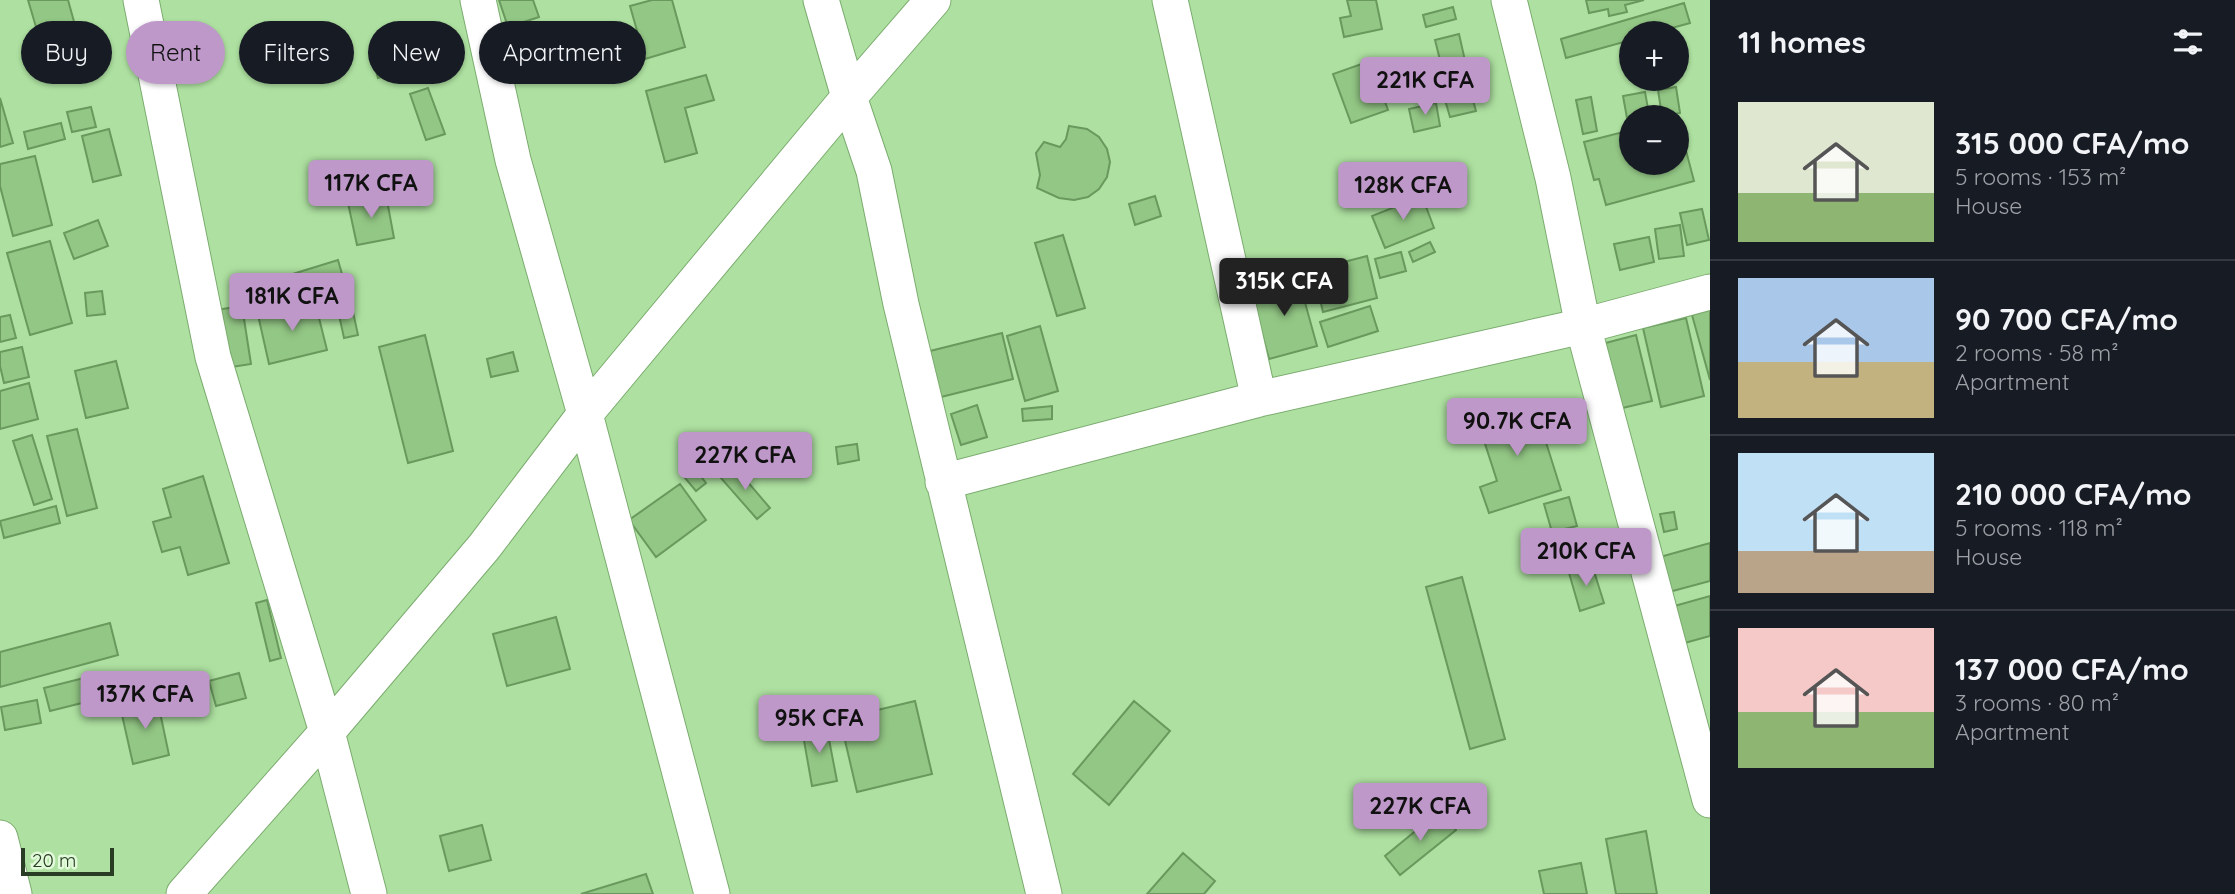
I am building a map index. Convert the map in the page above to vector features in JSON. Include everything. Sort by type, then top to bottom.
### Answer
[{"type":"street","points":[[141,0],[213,357],[327,732],[369,894]]},
{"type":"street","points":[[478,0],[513,160],[585,414],[712,894]]},
{"type":"street","points":[[821,0],[874,171],[901,304],[943,482],[1045,894]]},
{"type":"street","points":[[184,894],[327,732],[484,547],[585,414],[933,0]]},
{"type":"street","points":[[1170,0],[1259,399]]},
{"type":"street","points":[[1509,0],[1553,178],[1583,326],[1710,800]]},
{"type":"street","points":[[943,482],[1259,399],[1583,326],[1710,292]]},
{"type":"street","points":[[0,838],[14,894]]},
{"type":"building","points":[[28,0],[68,0],[74,21],[34,21]]},
{"type":"building","points":[[499,0],[533,0],[539,17],[527,21],[506,21]]},
{"type":"building","points":[[652,0],[672,0],[685,47],[646,59],[646,21],[634,21],[630,6]]},
{"type":"building","points":[[1347,0],[1376,0],[1382,29],[1344,37],[1340,18],[1351,16]]},
{"type":"building","points":[[1586,0],[1644,0],[1625,5],[1627,12],[1609,16],[1608,9],[1589,13]]},
{"type":"building","points":[[1684,3],[1690,23],[1689,21],[1622,21]]},
{"type":"building","points":[[1453,7],[1456,19],[1426,27],[1423,15]]},
{"type":"building","points":[[1619,22],[1619,43],[1566,58],[1561,39]]},
{"type":"building","points":[[1459,34],[1466,65],[1443,72],[1435,40]]},
{"type":"building","points":[[1370,61],[1388,110],[1351,123],[1333,74]]},
{"type":"building","points":[[706,75],[714,100],[685,108],[697,153],[665,162],[646,91]]},
{"type":"building","points":[[428,88],[445,134],[426,140],[410,94]]},
{"type":"building","points":[[1658,91],[1677,91],[1679,105],[1660,105]]},
{"type":"building","points":[[1645,92],[1647,105],[1625,105],[1623,96]]},
{"type":"building","points":[[1471,93],[1476,111],[1450,117],[1445,100]]},
{"type":"building","points":[[1591,97],[1597,131],[1583,134],[1576,100]]},
{"type":"building","points":[[0,98],[13,143],[0,147]]},
{"type":"building","points":[[1436,103],[1440,126],[1414,132],[1409,109]]},
{"type":"building","points":[[91,107],[96,127],[72,132],[67,112]]},
{"type":"building","points":[[61,123],[65,139],[28,149],[24,132]]},
{"type":"building","points":[[1069,126],[1087,129],[1099,137],[1107,149],[1110,162],[1107,177],[1099,189],[1088,197],[1074,200],[1059,198],[1037,188],[1040,175],[1036,153],[1044,142],[1060,147],[1066,139]]},
{"type":"building","points":[[109,129],[121,175],[93,182],[82,136]]},
{"type":"building","points":[[1619,133],[1619,175],[1689,175],[1689,162],[1694,181],[1606,205],[1599,179],[1594,180],[1584,142]]},
{"type":"building","points":[[35,156],[52,225],[13,236],[0,186],[0,164]]},
{"type":"building","points":[[386,195],[394,238],[357,245],[348,203]]},
{"type":"building","points":[[1155,196],[1161,216],[1135,225],[1129,204]]},
{"type":"building","points":[[1422,196],[1434,228],[1385,248],[1372,216]]},
{"type":"building","points":[[1702,209],[1709,240],[1687,245],[1680,213]]},
{"type":"building","points":[[98,220],[108,246],[74,259],[64,233]]},
{"type":"building","points":[[1680,225],[1684,256],[1659,259],[1655,229]]},
{"type":"building","points":[[1063,235],[1085,308],[1057,316],[1035,243]]},
{"type":"building","points":[[1649,237],[1654,262],[1620,270],[1614,244]]},
{"type":"building","points":[[50,241],[72,323],[30,335],[7,253]]},
{"type":"building","points":[[1430,242],[1435,252],[1413,262],[1409,252]]},
{"type":"building","points":[[1401,252],[1406,271],[1380,278],[1375,259]]},
{"type":"building","points":[[1367,256],[1377,298],[1323,312],[1313,270]]},
{"type":"building","points":[[338,260],[344,281],[289,298],[283,277]]},
{"type":"building","points":[[1298,277],[1317,346],[1269,359],[1250,291]]},
{"type":"building","points":[[102,291],[105,314],[87,316],[85,293]]},
{"type":"building","points":[[350,298],[358,335],[344,338],[336,301]]},
{"type":"building","points":[[315,302],[327,350],[269,364],[258,315]]},
{"type":"building","points":[[242,306],[251,364],[225,368],[216,310]]},
{"type":"building","points":[[1370,306],[1378,331],[1328,347],[1320,322]]},
{"type":"building","points":[[1710,309],[1710,380],[1692,315]]},
{"type":"building","points":[[10,315],[16,338],[0,342],[0,317]]},
{"type":"building","points":[[1686,318],[1704,396],[1661,407],[1643,328]]},
{"type":"building","points":[[1040,326],[1058,391],[1025,401],[1007,336]]},
{"type":"building","points":[[1002,333],[1013,379],[929,400],[918,354]]},
{"type":"building","points":[[425,335],[453,451],[408,463],[379,347]]},
{"type":"building","points":[[1636,335],[1652,401],[1610,411],[1594,346]]},
{"type":"building","points":[[22,347],[29,377],[4,383],[0,352]]},
{"type":"building","points":[[513,352],[518,371],[491,377],[487,359]]},
{"type":"building","points":[[116,361],[128,408],[86,418],[75,371]]},
{"type":"building","points":[[29,383],[38,419],[0,429],[0,391]]},
{"type":"building","points":[[1533,401],[1561,490],[1489,513],[1480,487],[1497,481],[1477,419]]},
{"type":"building","points":[[977,405],[987,437],[961,445],[951,414]]},
{"type":"building","points":[[1052,406],[1052,419],[1023,421],[1022,409]]},
{"type":"building","points":[[77,429],[97,508],[67,516],[47,436]]},
{"type":"building","points":[[32,435],[52,499],[34,505],[13,441]]},
{"type":"building","points":[[857,444],[859,460],[838,464],[836,447]]},
{"type":"building","points":[[734,466],[770,508],[757,519],[720,477]]},
{"type":"building","points":[[696,470],[706,483],[696,491],[685,478]]},
{"type":"building","points":[[203,476],[229,563],[188,575],[180,547],[162,552],[153,522],[171,517],[163,489]]},
{"type":"building","points":[[680,484],[706,520],[656,557],[629,520]]},
{"type":"building","points":[[1569,497],[1577,526],[1552,532],[1544,504]]},
{"type":"building","points":[[56,506],[60,523],[4,538],[0,521]]},
{"type":"building","points":[[1674,512],[1677,529],[1664,532],[1660,514]]},
{"type":"building","points":[[1710,543],[1710,581],[1669,592],[1660,557]]},
{"type":"building","points":[[1592,565],[1604,603],[1580,611],[1569,573]]},
{"type":"building","points":[[1462,577],[1505,739],[1470,749],[1426,587]]},
{"type":"building","points":[[1710,596],[1710,636],[1681,644],[1671,607]]},
{"type":"building","points":[[267,600],[281,658],[270,661],[256,603]]},
{"type":"building","points":[[556,617],[570,669],[507,686],[493,634]]},
{"type":"building","points":[[110,623],[118,655],[0,687],[0,652]]},
{"type":"building","points":[[239,673],[246,698],[216,706],[209,681]]},
{"type":"building","points":[[96,675],[102,698],[50,711],[44,688]]},
{"type":"building","points":[[157,698],[169,755],[133,764],[120,706]]},
{"type":"building","points":[[37,700],[41,723],[5,730],[1,707]]},
{"type":"building","points":[[915,701],[932,774],[857,792],[840,719]]},
{"type":"building","points":[[1134,701],[1170,731],[1109,805],[1073,774]]},
{"type":"building","points":[[826,724],[837,781],[812,786],[802,729]]},
{"type":"building","points":[[1440,811],[1456,830],[1400,875],[1385,856]]},
{"type":"building","points":[[482,825],[491,860],[449,871],[440,836]]},
{"type":"building","points":[[1646,831],[1657,894],[1616,894],[1606,839]]},
{"type":"building","points":[[1183,853],[1215,881],[1204,894],[1147,894]]},
{"type":"building","points":[[1581,863],[1587,894],[1544,894],[1539,871]]},
{"type":"building","points":[[646,874],[653,894],[581,894]]}]
